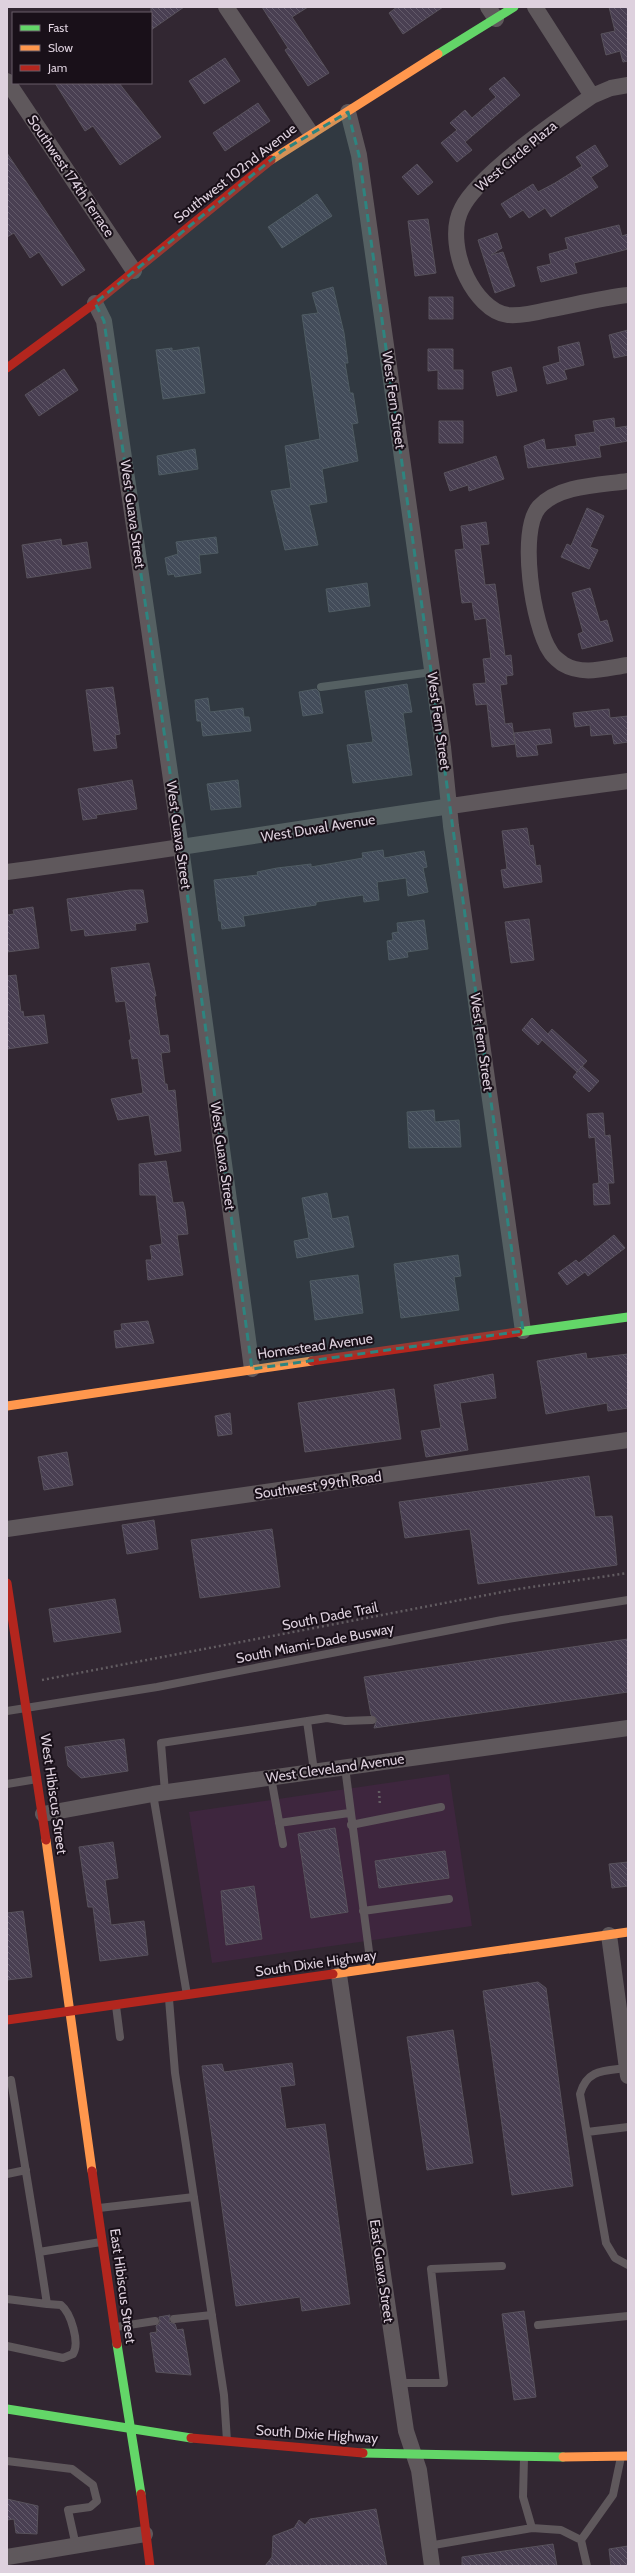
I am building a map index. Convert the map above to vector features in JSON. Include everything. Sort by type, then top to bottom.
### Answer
[{"type":"main road","name":"Southwest 102nd Avenue","points":[[7,368],[95,303],[247,178],[310,132],[348,112],[492,13],[514,7]]},
{"type":"main road","name":"Homestead Avenue","points":[[7,1406],[252,1369],[628,1317]]},
{"type":"main road","name":"West Hibiscus Street","points":[[7,1583],[38,1779],[70,2011]]},
{"type":"main road","name":"South Dixie Highway","points":[[7,2020],[339,1975],[628,1932]]},
{"type":"main road","name":"East Hibiscus Street","points":[[70,2011],[102,2242],[116,2328],[150,2566]]},
{"type":"main road","name":"South Dixie Highway","points":[[7,2409],[227,2442],[324,2450],[524,2457],[625,2456]]},
{"type":"street","points":[[226,7],[310,132]]},
{"type":"street","points":[[535,7],[592,96]]},
{"type":"street","name":"Southwest 174th Terrace","points":[[7,81],[134,272]]},
{"type":"street","name":"West Circle Plaza","points":[[628,85],[611,88],[592,96],[565,114],[481,183],[462,207],[458,217],[457,240],[464,273],[469,282],[482,300],[501,314],[533,313],[628,295]]},
{"type":"street","name":"West Fern Street","points":[[348,112],[360,162],[432,672],[450,806],[451,826],[523,1331]]},
{"type":"street","name":"West Guava Street","points":[[95,303],[104,320],[181,848],[252,1369]]},
{"type":"street","points":[[628,481],[580,489],[549,500],[534,514],[528,543],[537,616],[544,638],[552,655],[563,664],[581,671],[628,665]]},
{"type":"street","name":"West Duval Avenue","points":[[7,872],[181,848],[476,801],[628,781]]},
{"type":"street","name":"Southwest 99th Road","points":[[7,1529],[628,1440]]},
{"type":"street","name":"West Cleveland Avenue","points":[[43,1814],[159,1793],[628,1728]]},
{"type":"street","points":[[609,1935],[626,2047],[627,2072]]},
{"type":"street","name":"East Guava Street","points":[[339,1975],[406,2431],[412,2453],[419,2470],[428,2546],[432,2566]]},
{"type":"street","points":[[7,2557],[145,2534]]},
{"type":"lane","points":[[321,687],[432,672]]},
{"type":"lane","name":"South Miami-Dade Busway","points":[[7,1711],[165,1685],[476,1625],[628,1600]]},
{"type":"lane","points":[[7,1641],[17,1640]]},
{"type":"lane","points":[[187,1995],[159,1793],[161,1743],[327,1718],[345,1721],[372,1720]]},
{"type":"lane","points":[[307,1721],[314,1771]]},
{"type":"lane","points":[[345,1767],[351,1825],[371,1970]]},
{"type":"lane","points":[[272,1777],[283,1844]]},
{"type":"lane","points":[[7,1784],[38,1779]]},
{"type":"lane","points":[[351,1825],[441,1807]]},
{"type":"lane","points":[[279,1822],[350,1813]]},
{"type":"lane","points":[[363,1911],[449,1899]]},
{"type":"lane","points":[[169,1998],[175,2073],[224,2395],[227,2442]]},
{"type":"lane","points":[[116,2005],[120,2038]]},
{"type":"lane","points":[[627,2072],[594,2073],[583,2082],[580,2094],[606,2243],[615,2258],[628,2265]]},
{"type":"lane","points":[[11,2080],[47,2304]]},
{"type":"lane","points":[[587,2132],[628,2127]]},
{"type":"lane","points":[[7,2174],[26,2170]]},
{"type":"lane","points":[[98,2208],[194,2196]]},
{"type":"lane","points":[[39,2252],[102,2242]]},
{"type":"lane","points":[[399,2383],[444,2383],[431,2269],[502,2266]]},
{"type":"lane","points":[[7,2299],[61,2305],[68,2311],[75,2349],[72,2354],[63,2358],[7,2346]]},
{"type":"lane","points":[[174,2319],[212,2315]]},
{"type":"lane","points":[[538,2325],[628,2316]]},
{"type":"lane","points":[[116,2328],[155,2321]]},
{"type":"lane","points":[[587,2566],[581,2540],[613,2496],[625,2456]]},
{"type":"lane","points":[[524,2457],[523,2497],[532,2528]]},
{"type":"lane","points":[[7,2461],[72,2469],[93,2485],[96,2502],[90,2507],[68,2510],[76,2546]]},
{"type":"lane","points":[[428,2546],[532,2528],[561,2530],[581,2540]]},
{"type":"path","name":"South Dade Trail","points":[[36,1680],[64,1678],[518,1590],[628,1573]]},
{"type":"path","points":[[379,1791],[380,1806]]},
{"type":"highlighted area","points":[[348,112],[359,155],[523,1331],[252,1369],[181,848],[104,321],[95,303],[282,151]]},
{"type":"shaded area","points":[[449,1774],[472,1926],[212,1963],[189,1812]]},
{"type":"building","points":[[151,7],[184,7],[152,29]]},
{"type":"building","points":[[262,7],[308,7],[292,17],[329,73],[308,86],[285,50],[288,48]]},
{"type":"building","points":[[397,7],[443,7],[403,34],[389,13]]},
{"type":"building","points":[[609,7],[628,7],[628,61],[623,62],[620,51],[606,55],[601,34],[615,31]]},
{"type":"building","points":[[225,58],[240,81],[204,104],[189,81]]},
{"type":"building","points":[[504,77],[520,95],[465,142],[472,150],[457,162],[441,143],[457,130],[450,123],[465,110],[472,118],[496,97],[489,89]]},
{"type":"building","points":[[56,84],[120,84],[161,137],[120,165],[93,126],[85,131]]},
{"type":"building","points":[[258,103],[270,121],[225,151],[213,133]]},
{"type":"building","points":[[595,145],[608,166],[591,177],[598,187],[551,217],[545,208],[529,218],[523,210],[510,218],[501,204],[533,184],[538,192],[555,183],[582,166],[576,157]]},
{"type":"building","points":[[7,153],[85,270],[62,286],[39,252],[30,258],[14,233],[7,237]]},
{"type":"building","points":[[417,164],[433,182],[418,195],[402,177]]},
{"type":"building","points":[[317,194],[332,216],[282,248],[268,227]]},
{"type":"building","points":[[428,219],[436,273],[415,276],[408,221]]},
{"type":"building","points":[[619,225],[622,236],[628,234],[628,249],[574,263],[577,273],[541,282],[537,267],[551,264],[549,254],[568,249],[565,238]]},
{"type":"building","points":[[497,233],[502,248],[491,255],[503,252],[515,286],[495,293],[478,240]]},
{"type":"building","points":[[333,287],[344,333],[348,363],[345,363],[350,393],[353,393],[358,423],[352,424],[358,461],[322,469],[327,502],[309,505],[318,545],[285,550],[271,491],[291,488],[285,446],[320,439],[302,315],[318,313],[312,293]]},
{"type":"building","points":[[429,297],[453,297],[453,319],[429,319]]},
{"type":"building","points":[[628,330],[628,355],[614,358],[609,335]]},
{"type":"building","points":[[579,342],[584,365],[564,370],[567,379],[547,384],[543,367],[560,362],[558,347]]},
{"type":"building","points":[[199,347],[205,393],[163,399],[156,350],[172,348],[172,351]]},
{"type":"building","points":[[428,349],[453,349],[453,370],[463,370],[463,389],[438,389],[438,370],[428,371]]},
{"type":"building","points":[[511,367],[517,391],[497,396],[492,372]]},
{"type":"building","points":[[64,369],[78,390],[39,416],[25,395]]},
{"type":"building","points":[[614,418],[615,428],[628,426],[628,441],[599,446],[601,457],[528,468],[524,446],[544,439],[546,450],[577,446],[575,435],[595,432],[593,421]]},
{"type":"building","points":[[439,421],[463,421],[463,443],[439,443]]},
{"type":"building","points":[[195,449],[198,469],[159,475],[157,456]]},
{"type":"building","points":[[496,456],[504,479],[469,491],[468,485],[450,491],[444,473]]},
{"type":"building","points":[[587,508],[604,516],[590,547],[598,550],[589,569],[561,557],[567,544],[571,546]]},
{"type":"building","points":[[486,522],[489,544],[480,545],[485,585],[495,584],[505,656],[511,655],[513,675],[506,676],[507,684],[500,685],[505,724],[512,723],[515,744],[492,747],[487,704],[476,705],[473,684],[486,683],[483,659],[491,658],[486,618],[475,620],[472,602],[462,603],[455,550],[464,549],[461,526]]},
{"type":"building","points":[[216,537],[218,553],[199,555],[201,573],[175,577],[174,574],[168,575],[165,558],[178,554],[176,542]]},
{"type":"building","points":[[61,539],[62,546],[87,542],[91,568],[27,578],[22,545]]},
{"type":"building","points":[[367,583],[370,606],[329,612],[326,589]]},
{"type":"building","points":[[590,588],[600,622],[607,620],[613,641],[582,649],[578,634],[583,632],[572,593]]},
{"type":"building","points":[[407,684],[412,712],[403,713],[412,775],[353,783],[347,745],[373,742],[365,691]]},
{"type":"building","points":[[113,687],[120,734],[115,735],[117,748],[94,751],[86,690]]},
{"type":"building","points":[[316,689],[319,692],[323,713],[303,716],[299,692]]},
{"type":"building","points":[[208,698],[210,712],[243,708],[244,717],[249,717],[251,731],[203,736],[201,721],[197,721],[195,700]]},
{"type":"building","points":[[609,709],[610,718],[628,716],[628,742],[614,744],[612,734],[591,736],[590,725],[575,727],[573,713]]},
{"type":"building","points":[[550,729],[552,743],[536,745],[538,755],[517,757],[514,733]]},
{"type":"building","points":[[132,780],[137,809],[96,815],[97,818],[83,820],[78,789]]},
{"type":"building","points":[[238,780],[241,807],[211,810],[207,784]]},
{"type":"building","points":[[527,828],[530,846],[533,845],[536,866],[540,865],[542,882],[504,888],[501,870],[507,869],[502,831]]},
{"type":"building","points":[[383,850],[384,858],[424,851],[427,867],[423,868],[428,892],[408,896],[406,878],[377,882],[379,900],[364,902],[363,895],[316,902],[316,905],[243,916],[245,926],[222,929],[221,921],[219,921],[214,880],[258,875],[257,872],[277,868],[311,864],[311,867],[363,858],[362,853]]},
{"type":"building","points":[[130,890],[143,890],[148,922],[135,924],[136,930],[85,936],[84,929],[71,931],[67,899]]},
{"type":"building","points":[[33,907],[39,948],[7,952],[7,915],[14,914],[13,910]]},
{"type":"building","points":[[529,919],[534,960],[511,963],[505,922]]},
{"type":"building","points":[[424,920],[428,949],[407,952],[408,957],[389,960],[387,941],[393,940],[392,933],[398,932],[397,923]]},
{"type":"building","points":[[149,963],[156,996],[154,996],[160,1036],[168,1035],[170,1052],[161,1053],[165,1084],[167,1084],[168,1091],[175,1090],[181,1151],[155,1155],[149,1115],[118,1120],[111,1099],[143,1093],[138,1058],[132,1059],[129,1040],[131,1040],[125,1001],[116,1002],[111,968]]},
{"type":"building","points":[[16,975],[21,1012],[23,1011],[24,1017],[44,1015],[48,1043],[7,1049],[7,976]]},
{"type":"building","points":[[532,1018],[548,1034],[552,1029],[587,1061],[577,1072],[542,1040],[538,1045],[522,1030]]},
{"type":"building","points":[[582,1066],[599,1081],[589,1092],[573,1077]]},
{"type":"building","points":[[434,1110],[435,1122],[459,1120],[461,1147],[409,1148],[407,1112]]},
{"type":"building","points":[[603,1113],[605,1136],[610,1135],[614,1183],[608,1183],[610,1204],[594,1205],[593,1184],[599,1183],[595,1137],[589,1138],[587,1114]]},
{"type":"building","points":[[166,1161],[173,1203],[183,1202],[185,1210],[188,1234],[177,1235],[183,1275],[148,1280],[146,1260],[152,1260],[150,1246],[162,1244],[156,1195],[140,1195],[139,1164]]},
{"type":"building","points":[[327,1193],[332,1219],[348,1216],[354,1247],[297,1258],[294,1241],[309,1238],[302,1198]]},
{"type":"building","points":[[614,1235],[625,1248],[588,1276],[585,1272],[567,1285],[558,1273],[576,1260],[579,1263]]},
{"type":"building","points":[[458,1255],[461,1276],[454,1277],[459,1310],[401,1318],[394,1264]]},
{"type":"building","points":[[358,1275],[363,1313],[315,1320],[310,1281]]},
{"type":"building","points":[[148,1321],[154,1343],[116,1348],[114,1331],[122,1330],[121,1324]]},
{"type":"building","points":[[586,1353],[587,1359],[628,1354],[628,1408],[608,1411],[607,1403],[546,1414],[537,1361]]},
{"type":"building","points":[[493,1374],[496,1398],[460,1403],[468,1450],[426,1457],[421,1431],[441,1428],[434,1385]]},
{"type":"building","points":[[394,1389],[401,1439],[305,1452],[298,1403]]},
{"type":"building","points":[[230,1413],[232,1434],[218,1436],[215,1416]]},
{"type":"building","points":[[67,1452],[73,1485],[44,1490],[38,1457]]},
{"type":"building","points":[[589,1476],[595,1517],[612,1516],[617,1565],[478,1584],[470,1529],[405,1538],[399,1502]]},
{"type":"building","points":[[154,1520],[158,1549],[127,1554],[122,1525]]},
{"type":"building","points":[[272,1529],[280,1587],[200,1598],[191,1540]]},
{"type":"building","points":[[115,1599],[121,1632],[54,1642],[49,1609]]},
{"type":"building","points":[[628,1639],[628,1692],[374,1728],[377,1719],[371,1715],[364,1677]]},
{"type":"building","points":[[124,1739],[128,1771],[81,1778],[68,1766],[65,1747]]},
{"type":"building","points":[[335,1828],[348,1912],[311,1918],[298,1834]]},
{"type":"building","points":[[113,1842],[118,1878],[105,1880],[111,1925],[144,1921],[148,1955],[100,1961],[93,1907],[88,1907],[79,1847]]},
{"type":"building","points":[[445,1851],[449,1878],[379,1888],[375,1861]]},
{"type":"building","points":[[628,1862],[628,1886],[612,1888],[609,1864]]},
{"type":"building","points":[[254,1886],[262,1939],[226,1945],[221,1891]]},
{"type":"building","points":[[23,1911],[32,1977],[7,1980],[7,1913]]},
{"type":"building","points":[[538,1982],[546,1988],[573,2186],[512,2195],[483,1991]]},
{"type":"building","points":[[453,2030],[473,2163],[427,2170],[407,2037]]},
{"type":"building","points":[[292,2063],[295,2085],[280,2087],[286,2129],[325,2124],[350,2304],[302,2311],[300,2297],[236,2306],[202,2066],[222,2064],[224,2072]]},
{"type":"building","points":[[524,2311],[536,2397],[514,2400],[502,2314]]},
{"type":"building","points":[[170,2315],[169,2322],[175,2324],[177,2330],[183,2329],[191,2375],[156,2372],[150,2333],[157,2332],[156,2326],[160,2323],[159,2317]]},
{"type":"building","points":[[7,2499],[38,2506],[37,2534],[16,2533],[14,2519],[7,2520]]},
{"type":"building","points":[[376,2509],[387,2566],[265,2566],[272,2557],[273,2536],[294,2528],[299,2520],[305,2525],[310,2519]]},
{"type":"building","points":[[553,2544],[557,2566],[462,2566],[462,2557]]},
{"type":"building","points":[[628,2546],[628,2566],[611,2566],[609,2549]]},
{"type":"traffic: fast","points":[[438,54],[514,7]]},
{"type":"traffic: fast","points":[[518,1332],[628,1317]]},
{"type":"traffic: fast","points":[[117,2344],[141,2494]]},
{"type":"traffic: fast","points":[[7,2409],[191,2438]]},
{"type":"traffic: fast","points":[[363,2453],[563,2457]]},
{"type":"traffic: slow","points":[[271,160],[438,54]]},
{"type":"traffic: slow","points":[[7,1406],[312,1361]]},
{"type":"traffic: slow","points":[[46,1840],[92,2171]]},
{"type":"traffic: slow","points":[[333,1974],[628,1932]]},
{"type":"traffic: slow","points":[[563,2457],[628,2456]]},
{"type":"traffic: jam","points":[[7,368],[95,303],[271,160]]},
{"type":"traffic: jam","points":[[312,1361],[518,1332]]},
{"type":"traffic: jam","points":[[7,1583],[46,1840]]},
{"type":"traffic: jam","points":[[7,2020],[333,1974]]},
{"type":"traffic: jam","points":[[92,2171],[117,2344]]},
{"type":"traffic: jam","points":[[191,2438],[363,2453]]},
{"type":"traffic: jam","points":[[141,2494],[150,2566]]}]
